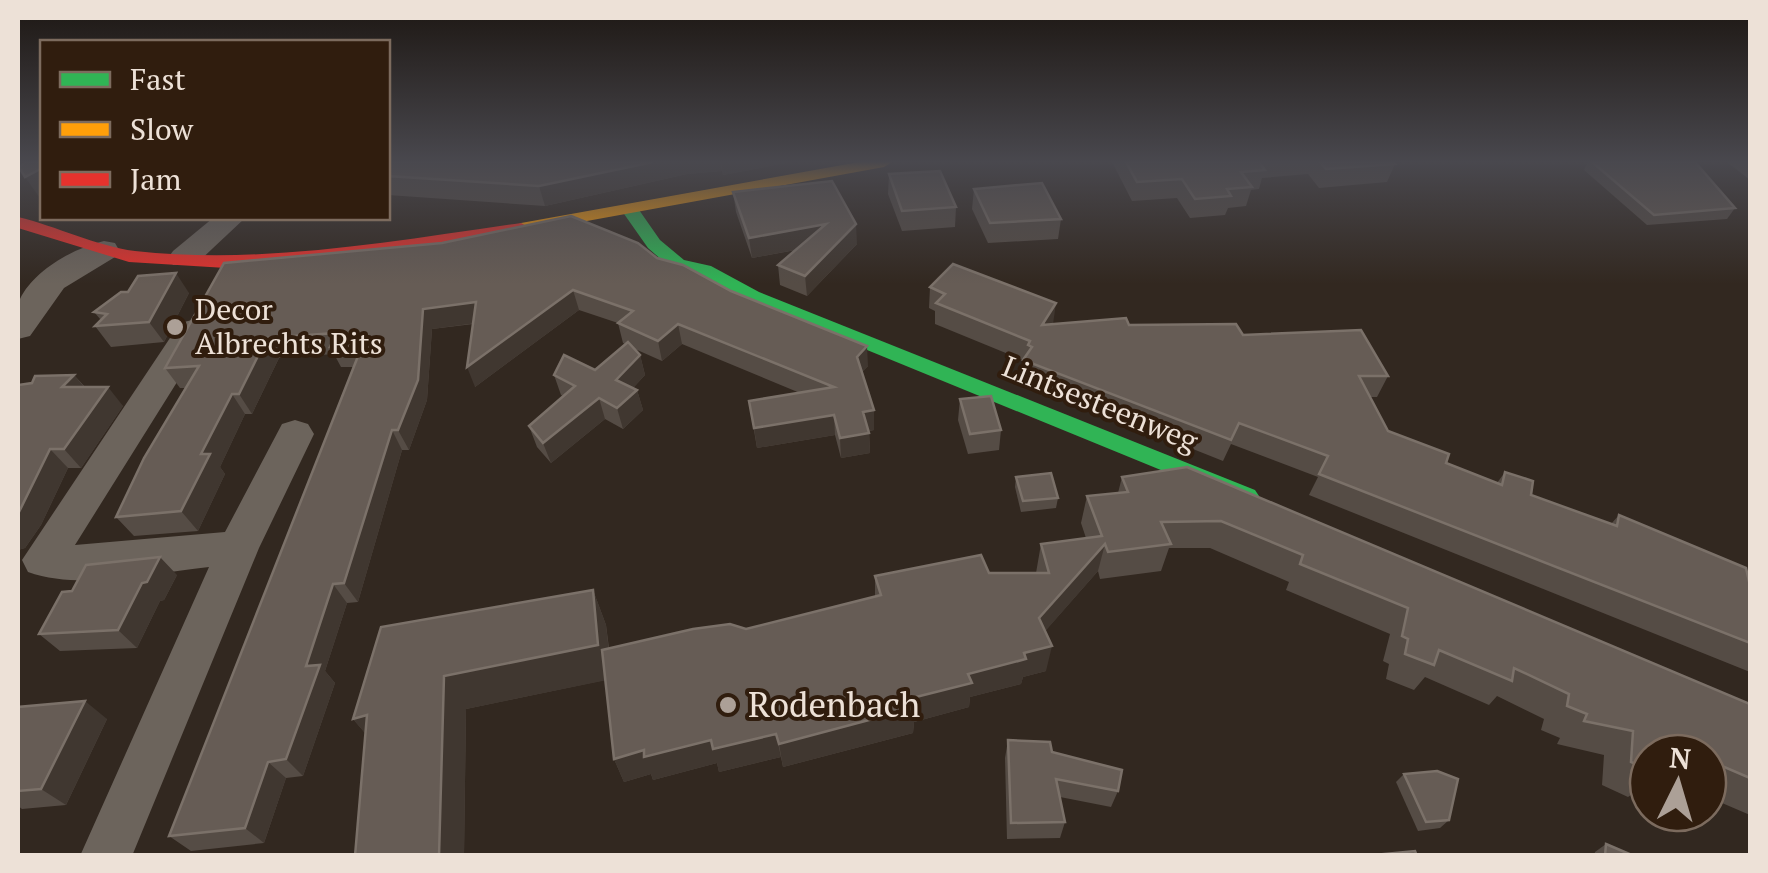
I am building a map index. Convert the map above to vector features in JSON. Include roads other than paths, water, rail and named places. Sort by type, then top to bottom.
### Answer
[{"type":"street","points":[[18,222],[104,250],[226,262],[408,248],[631,210],[713,203]]},
{"type":"street","name":"Lintsesteenweg","points":[[631,210],[654,244],[678,264],[706,262],[752,296],[1272,506]]},
{"type":"street","points":[[184,258],[228,220]]},
{"type":"street","points":[[18,328],[42,288],[67,269],[104,250]]},
{"type":"street","points":[[226,262],[173,365],[42,560],[81,562],[238,548]]},
{"type":"street","points":[[106,856],[238,548],[295,434]]},
{"type":"place","name":"Decor Albrechts Rits","points":[[175,327]]},
{"type":"place","name":"Rodenbach","points":[[728,705]]}]
